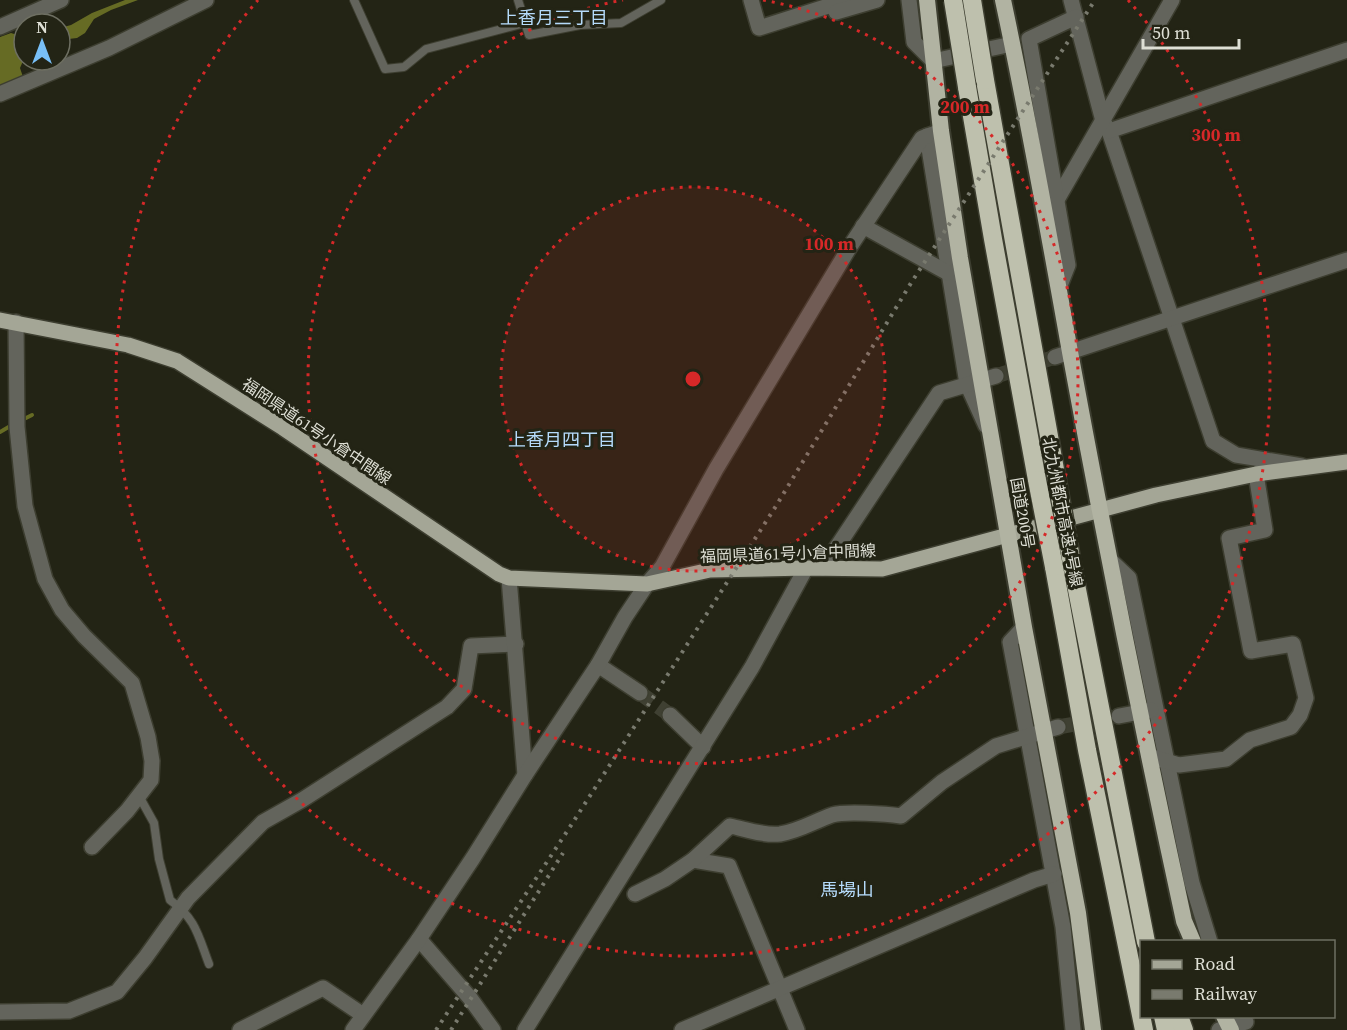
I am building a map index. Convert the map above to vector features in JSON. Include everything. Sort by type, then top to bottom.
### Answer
[{"type":"highway","name":"国道200号","points":[[927,0],[933,61],[934,134],[982,380],[1024,627],[1051,729],[1093,1030]]},
{"type":"highway","name":"北九州都市高速4号線","points":[[953,0],[1037,480],[1087,750],[1140,1016]]},
{"type":"highway","name":"北九州都市高速4号線","points":[[972,0],[1072,564],[1146,940]]},
{"type":"highway","points":[[1003,0],[1059,288],[1063,355],[1110,560],[1149,710],[1149,756],[1184,921],[1191,940]]},
{"type":"highway","points":[[1107,745],[1158,940]]},
{"type":"main road","name":"福岡県道61号小倉中間線","points":[[8,321],[128,345],[177,361],[283,428],[499,574],[509,578],[647,584],[710,570],[882,569],[1156,495],[1256,474],[1347,462]]},
{"type":"street","points":[[0,27],[61,0]]},
{"type":"street","points":[[0,94],[108,48],[206,0]]},
{"type":"street","points":[[751,0],[759,28],[822,5],[847,0]]},
{"type":"street","points":[[822,5],[833,13],[877,0]]},
{"type":"street","points":[[909,0],[914,42],[933,61],[1012,44]]},
{"type":"street","points":[[1071,0],[1106,126],[1212,441],[1236,455],[1308,468]]},
{"type":"street","points":[[1058,198],[1106,126],[1172,0]]},
{"type":"street","points":[[1059,288],[1068,265],[1029,39],[1076,17]]},
{"type":"street","points":[[1106,126],[1347,51]]},
{"type":"street","points":[[353,1030],[419,939],[598,665],[625,617],[647,584],[662,567],[716,469],[863,226],[922,138],[934,134],[948,273],[982,380],[939,393],[823,568]]},
{"type":"street","points":[[863,226],[948,273]]},
{"type":"street","points":[[1063,355],[1347,260]]},
{"type":"street","points":[[8,321],[25,506],[45,579],[62,610],[84,636],[132,683],[148,737],[152,760],[151,780],[92,848]]},
{"type":"street","points":[[1149,756],[1179,765],[1226,759],[1250,740],[1291,727],[1300,715],[1306,698],[1293,644],[1251,651],[1229,538],[1265,530],[1256,474]]},
{"type":"street","points":[[525,1030],[752,667],[806,568]]},
{"type":"street","points":[[509,578],[525,775]]},
{"type":"street","points":[[1024,627],[1010,642],[1063,927],[1073,1030]]},
{"type":"street","points":[[0,1012],[69,1011],[117,992],[181,908],[224,860],[263,822],[332,782],[447,707],[464,689],[471,646],[516,644]]},
{"type":"street","points":[[598,665],[640,693]]},
{"type":"street","points":[[1119,716],[1149,710],[1167,761],[1192,883],[1209,940]]},
{"type":"street","points":[[670,715],[703,747]]},
{"type":"street","points":[[635,894],[665,879],[693,860],[730,826],[778,834],[809,826],[834,814],[901,816],[949,777],[996,747],[1051,729]]},
{"type":"street","points":[[693,860],[729,866],[797,1030]]},
{"type":"street","points":[[682,1030],[1034,880],[1054,874]]},
{"type":"street","points":[[419,939],[470,998],[493,1030]]},
{"type":"street","points":[[240,1030],[323,988],[363,1015]]},
{"type":"lane","points":[[354,0],[385,69],[404,67],[426,49],[525,23]]},
{"type":"lane","points":[[518,0],[529,35],[580,25],[621,23],[661,0]]},
{"type":"lane","points":[[139,796],[154,823],[159,859],[170,900],[193,920],[209,964]]},
{"type":"shaded area","points":[[125,0],[138,0],[94,19],[85,33],[72,39],[72,24],[92,13]]},
{"type":"shaded area","points":[[12,33],[12,72],[21,72],[23,77],[0,86],[0,37]]},
{"type":"waterway","points":[[22,420],[32,415]]},
{"type":"waterway","points":[[0,432],[12,425]]},
{"type":"tunnel","points":[[996,376],[1055,357]]},
{"type":"tunnel","points":[[640,693],[670,715]]},
{"type":"tunnel","points":[[1058,727],[1113,717]]},
{"type":"railway","points":[[436,1030],[568,830],[776,506],[911,283],[1095,0]]},
{"type":"railway","points":[[451,1030],[563,853]]},
{"type":"district","name":"上香月三丁目","points":[[554,17]]},
{"type":"district","name":"上香月四丁目","points":[[562,439]]},
{"type":"district","name":"馬場山","points":[[847,889]]}]
